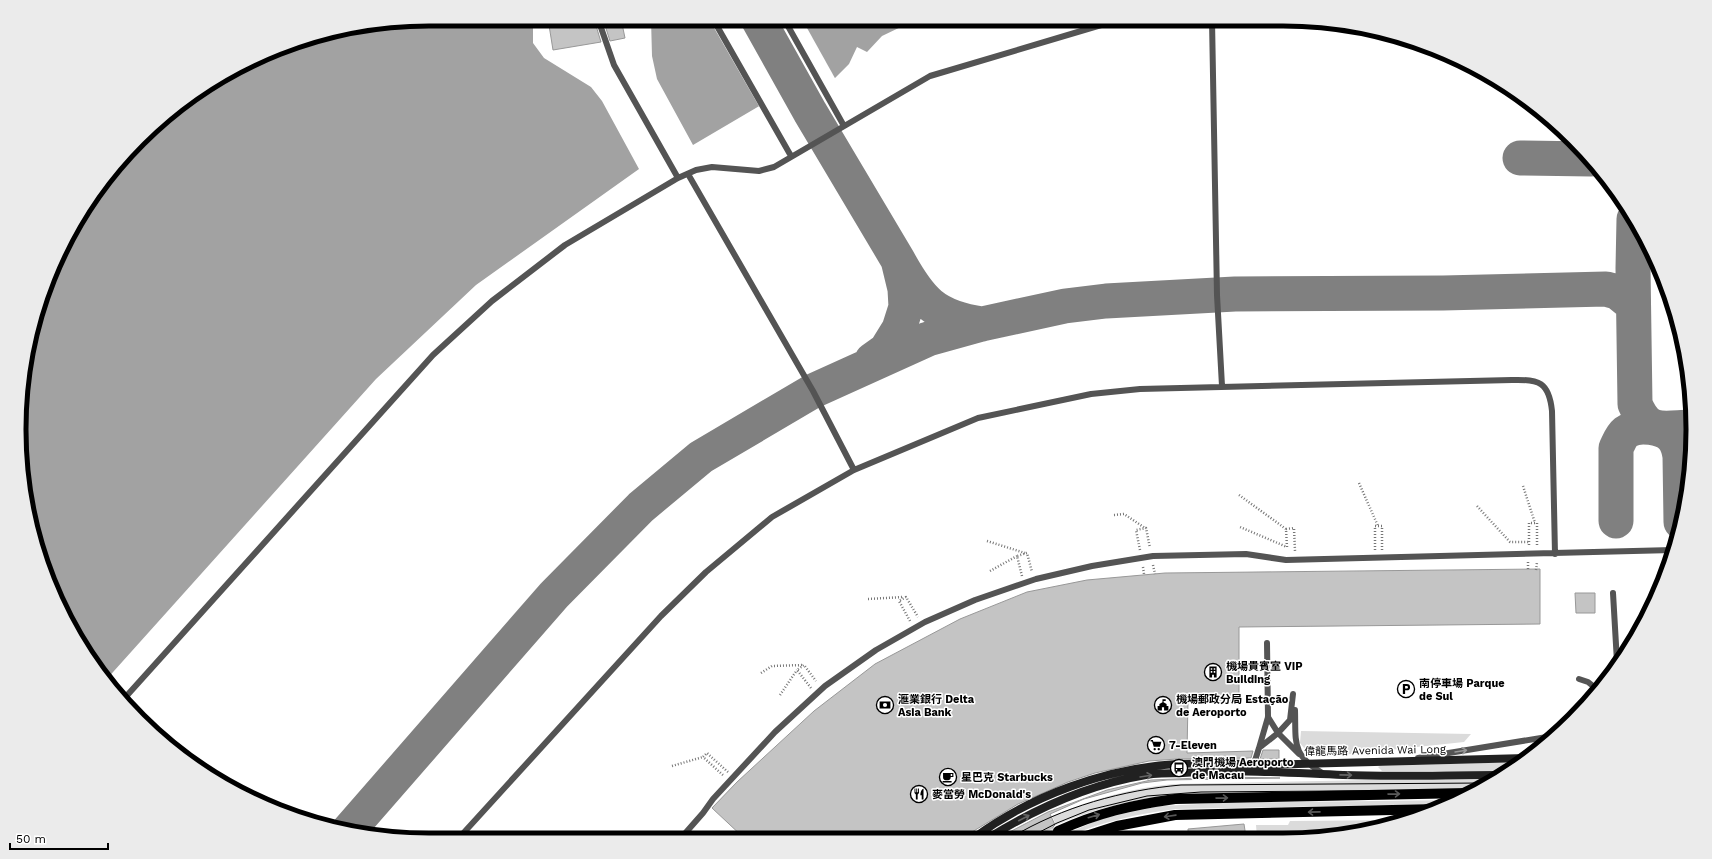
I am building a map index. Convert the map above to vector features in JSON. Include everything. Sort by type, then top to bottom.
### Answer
[{"type":"main road","points":[[1058,831],[1085,819],[1113,811],[1174,799],[1456,793]]},
{"type":"main road","points":[[1095,833],[1117,826],[1175,815],[1416,810]]},
{"type":"street","name":"偉龍馬路 Avenida Wai Long","points":[[982,833],[1043,798],[1090,781],[1138,768],[1177,764],[1395,762],[1516,758]]},
{"type":"street","name":"偉龍馬路 Avenida Wai Long","points":[[996,833],[1007,826],[1052,804],[1106,785],[1147,775],[1248,771],[1324,774],[1491,775]]},
{"type":"lane","points":[[600,26],[614,65],[678,178]]},
{"type":"lane","points":[[717,26],[791,156]]},
{"type":"lane","points":[[788,26],[844,126]]},
{"type":"lane","points":[[126,696],[433,355],[492,301],[565,245],[678,178],[696,170],[712,167],[759,172],[774,166],[930,76],[1098,26]]},
{"type":"lane","points":[[1212,26],[1217,295],[1222,386]]},
{"type":"lane","points":[[688,174],[813,391],[854,470]]},
{"type":"lane","points":[[463,833],[662,616],[706,572],[772,517],[854,470],[978,418],[1091,394],[1140,389],[1512,380],[1539,382],[1547,388],[1551,398],[1555,554]]},
{"type":"lane","points":[[685,833],[713,799],[775,732],[825,686],[876,650],[925,622],[975,600],[1036,579],[1092,566],[1153,556],[1246,554],[1286,560],[1667,550]]},
{"type":"lane","points":[[1614,593],[1617,656]]},
{"type":"lane","points":[[1248,771],[1253,766],[1268,717],[1267,643]]},
{"type":"lane","points":[[1579,679],[1588,682],[1594,687]]},
{"type":"lane","points":[[1259,748],[1278,733],[1290,720],[1293,694],[1296,743],[1300,755]]},
{"type":"lane","points":[[1268,717],[1278,733],[1306,762],[1324,774]]},
{"type":"lane","points":[[1395,762],[1543,738]]},
{"type":"path","points":[[1359,483],[1378,526],[1382,526],[1382,556]]},
{"type":"path","points":[[1522,486],[1535,523]]},
{"type":"path","points":[[1239,496],[1286,529],[1294,528],[1296,557]]},
{"type":"path","points":[[1477,506],[1510,542],[1529,542]]},
{"type":"path","points":[[1114,515],[1124,514],[1146,528]]},
{"type":"path","points":[[1375,556],[1375,526],[1378,526]]},
{"type":"path","points":[[1240,527],[1287,547],[1286,529]]},
{"type":"path","points":[[987,541],[1027,553]]},
{"type":"path","points":[[990,571],[1016,556],[1027,553]]},
{"type":"path","points":[[1027,553],[1033,575]]},
{"type":"path","points":[[1016,556],[1023,577]]},
{"type":"path","points":[[868,599],[906,597]]},
{"type":"path","points":[[906,597],[920,622]]},
{"type":"path","points":[[906,597],[899,601],[914,626]]},
{"type":"path","points":[[761,673],[772,666],[804,665],[797,670],[780,694]]},
{"type":"path","points":[[672,766],[703,757],[707,753],[734,777]]},
{"type":"path","points":[[703,757],[724,776]]},
{"type":"shaded area","points":[[430,26],[533,26],[533,43],[544,58],[591,87],[602,101],[639,169],[476,285],[376,379],[110,676],[80,631],[57,584],[47,559],[29,482],[26,430],[29,377],[47,300],[68,251],[94,205],[126,163],[163,126],[205,94],[228,80],[275,57],[300,47],[325,40],[377,29]]},
{"type":"shaded area","points":[[651,26],[903,26],[882,36],[867,52],[857,47],[849,64],[835,78],[761,105],[693,145],[657,79],[652,56]]},
{"type":"shaded area","points":[[1301,731],[1471,734],[1464,742],[1323,757],[1309,754],[1300,743]]},
{"type":"shaded area","points":[[1511,762],[1497,771],[1382,771],[1378,767]]},
{"type":"shaded area","points":[[1368,780],[1482,780],[1465,789],[1179,794],[1116,805],[1056,825],[1052,816],[1082,804],[1127,791],[1174,784]]},
{"type":"shaded area","points":[[1441,800],[1431,804],[1176,809],[1121,819],[1076,833],[1068,833],[1103,818],[1160,806],[1220,803]]},
{"type":"shaded area","points":[[1382,820],[1335,830],[1257,833],[1256,825],[1288,825],[1290,821]]},
{"type":"pier","points":[[713,26],[806,26],[836,80],[760,108]]},
{"type":"building","points":[[549,26],[596,26],[601,42],[553,50]]},
{"type":"building","points":[[605,26],[622,26],[625,38],[610,41]]},
{"type":"building","points":[[1540,569],[1540,624],[1239,627],[1239,701],[1188,701],[1187,753],[1253,751],[1251,758],[1149,761],[1095,773],[1068,782],[1018,804],[972,833],[739,833],[712,808],[737,782],[814,711],[875,664],[960,619],[1027,592],[1087,580],[1165,573]]},
{"type":"building","points":[[1575,593],[1595,593],[1595,613],[1576,613]]},
{"type":"building","points":[[1263,750],[1279,750],[1279,759],[1260,759]]},
{"type":"building","points":[[1223,777],[1280,778],[1167,780],[1142,783],[1084,799],[1050,814],[1055,825],[1052,833],[1008,833],[1048,812],[1107,790],[1151,780]]},
{"type":"building","points":[[1244,824],[1245,833],[1188,833],[1188,829]]},
{"type":"taxiway","points":[[762,26],[810,112],[898,260]]},
{"type":"taxiway","points":[[1520,158],[1582,159]]},
{"type":"taxiway","points":[[1634,231],[1635,404],[1645,421],[1657,428],[1686,427]]},
{"type":"taxiway","points":[[872,360],[886,350],[899,329],[906,307],[905,289],[898,260],[914,286],[930,304],[952,317],[982,324]]},
{"type":"taxiway","points":[[353,825],[554,595],[641,507],[701,457],[813,391],[928,339],[982,324],[1065,306],[1106,301],[1235,294],[1443,293],[1606,289],[1617,292],[1633,305]]},
{"type":"taxiway","points":[[1616,521],[1616,448],[1624,434],[1631,429],[1644,427],[1664,431],[1675,440],[1680,456],[1685,443]]},
{"type":"taxiway","points":[[1680,456],[1681,495]]},
{"type":"tunnel","points":[[1054,833],[1058,831]]},
{"type":"tram line","points":[[1019,833],[1031,826],[1072,809],[1115,796],[1159,787],[1181,785],[1476,783]]},
{"type":"tram line","points":[[1038,833],[1057,823],[1089,810],[1147,796],[1201,792],[1463,790]]},
{"type":"place","name":"機場貴賓室 VIP Building","points":[[1213,672]]},
{"type":"place","name":"南停車場 Parque de Sul","points":[[1406,689]]},
{"type":"place","name":"滙業銀行 Delta Asia Bank","points":[[885,705]]},
{"type":"place","name":"機場郵政分局 Estação de Aeroporto","points":[[1163,705]]},
{"type":"place","name":"7-Eleven","points":[[1156,745]]},
{"type":"place","name":"澳門機場 Aeroporto de Macau","points":[[1179,768]]},
{"type":"place","name":"星巴克 Starbucks","points":[[948,777]]},
{"type":"place","name":"麥當勞 McDonald's","points":[[919,794]]}]
